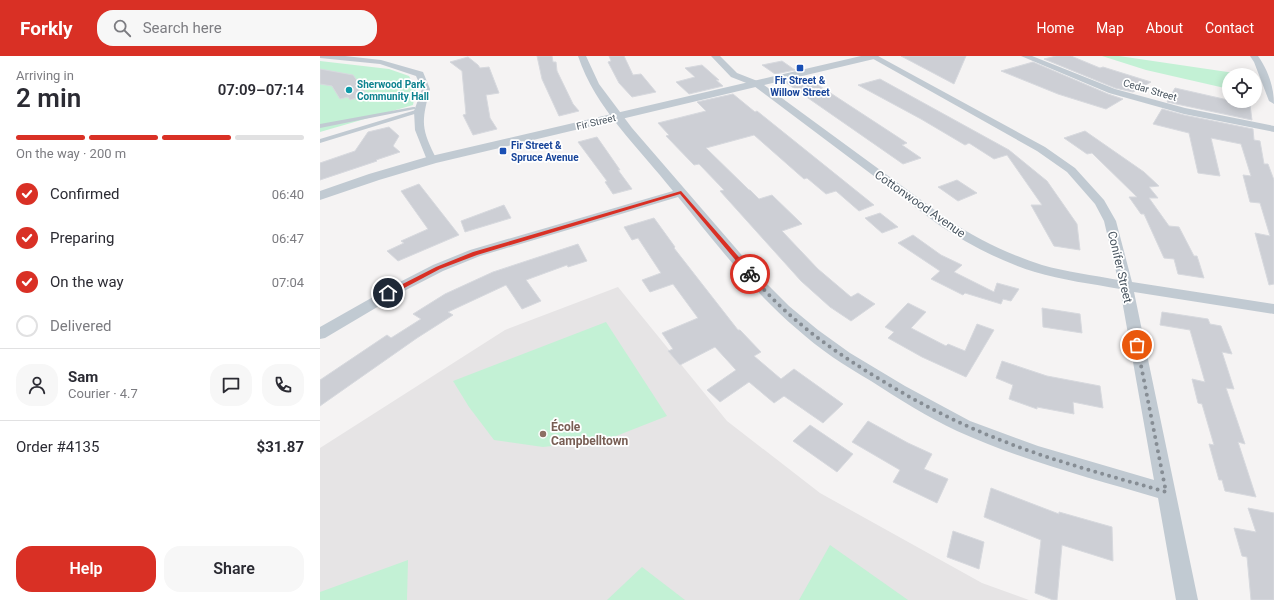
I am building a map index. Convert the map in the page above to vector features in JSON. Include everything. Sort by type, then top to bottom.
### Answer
[{"type":"street","points":[[320,56],[381,62],[420,74],[426,89],[420,109],[422,139],[432,160]]},
{"type":"street","points":[[582,56],[594,85],[681,192],[763,289],[796,321],[817,338],[849,360],[902,392],[963,425],[1004,442],[1062,462],[1166,492]]},
{"type":"street","name":"Cottonwood Avenue","points":[[715,56],[734,75],[757,84],[943,222],[967,238],[995,252],[1040,270],[1126,286],[1274,309]]},
{"type":"street","name":"Fir Street","points":[[320,196],[374,177],[432,160],[873,56]]},
{"type":"street","name":"Conifer Street","points":[[873,56],[1041,149],[1071,170],[1100,203],[1110,221],[1126,286],[1187,600]]},
{"type":"street","name":"Cedar Street","points":[[1025,56],[1112,91],[1184,111],[1274,129]]},
{"type":"street","points":[[1260,60],[1274,101]]},
{"type":"street","points":[[320,334],[401,287],[438,268],[468,256],[681,192]]},
{"type":"lane","points":[[320,126],[420,109]]},
{"type":"lane","points":[[320,141],[420,109]]},
{"type":"shaded area","name":"École Campbelltown","points":[[618,287],[727,421],[820,493],[982,583],[1029,600],[320,600],[320,448],[505,330]]},
{"type":"green space","points":[[1102,56],[1119,56],[1222,71],[1222,87],[1146,70]]},
{"type":"green space","points":[[320,61],[389,69],[409,76],[416,89],[413,105],[320,132]]},
{"type":"green space","points":[[606,322],[667,416],[606,440],[543,447],[494,440],[469,407],[453,381]]},
{"type":"green space","points":[[830,545],[908,600],[799,600]]},
{"type":"green space","points":[[408,560],[407,600],[320,600],[320,592]]},
{"type":"green space","points":[[642,567],[685,600],[607,600]]},
{"type":"building","points":[[537,56],[552,56],[553,62],[556,62],[557,71],[573,104],[579,111],[559,116],[542,79]]},
{"type":"building","points":[[609,56],[624,56],[633,75],[641,74],[656,92],[632,97],[619,83],[608,62],[611,61]]},
{"type":"building","points":[[901,56],[966,56],[954,84]]},
{"type":"building","points":[[1056,56],[1071,56],[1100,68],[1103,67],[1151,82],[1133,92],[1115,88],[1044,59]]},
{"type":"building","points":[[468,57],[480,68],[489,67],[499,93],[486,95],[490,118],[497,129],[473,135],[463,115],[466,114],[462,71],[450,62]]},
{"type":"building","points":[[782,61],[795,70],[775,74],[762,65]]},
{"type":"building","points":[[1033,62],[1123,99],[1106,109],[1058,94],[1001,71]]},
{"type":"building","points":[[702,65],[719,80],[716,80],[723,86],[689,94],[676,82],[695,77],[685,68]]},
{"type":"building","points":[[320,69],[353,75],[367,95],[350,100],[348,97],[340,99],[332,86],[320,84]]},
{"type":"building","points":[[806,77],[907,143],[902,145],[921,158],[903,164],[785,82]]},
{"type":"building","points":[[880,79],[1009,150],[1047,181],[1077,224],[1080,250],[1054,246],[1031,205],[1042,205],[1007,155],[994,159],[969,143],[965,145],[858,85]]},
{"type":"building","points":[[1175,88],[1222,99],[1222,108],[1250,108],[1252,120],[1167,102]]},
{"type":"building","points":[[733,94],[755,112],[757,111],[874,205],[859,211],[836,191],[826,194],[807,178],[804,179],[754,135],[706,148],[759,199],[772,195],[802,224],[782,231],[818,269],[851,297],[858,293],[875,304],[851,321],[830,307],[801,281],[720,191],[724,190],[699,164],[694,165],[666,136],[669,135],[658,123],[706,111],[697,102]]},
{"type":"building","points":[[1162,109],[1253,129],[1254,140],[1260,141],[1264,164],[1268,164],[1274,180],[1274,284],[1269,285],[1255,233],[1270,236],[1260,203],[1250,202],[1243,175],[1251,176],[1241,144],[1211,138],[1220,176],[1198,173],[1189,133],[1153,124]]},
{"type":"building","points":[[389,127],[399,136],[393,146],[400,152],[320,180],[320,163],[355,151],[368,132]]},
{"type":"building","points":[[1085,131],[1144,172],[1159,186],[1149,187],[1158,198],[1149,198],[1169,226],[1179,227],[1194,256],[1197,256],[1204,278],[1178,274],[1174,259],[1164,258],[1144,214],[1141,214],[1129,197],[1137,197],[1092,153],[1087,154],[1064,138]]},
{"type":"building","points":[[597,137],[632,189],[613,194],[605,182],[607,181],[578,142]]},
{"type":"building","points":[[957,180],[977,193],[958,201],[938,187]]},
{"type":"building","points":[[419,184],[459,235],[398,261],[387,251],[404,243],[401,241],[428,229],[401,191]]},
{"type":"building","points":[[504,205],[511,218],[465,232],[461,221]]},
{"type":"building","points":[[880,213],[898,227],[882,233],[865,218]]},
{"type":"building","points":[[654,218],[675,247],[674,248],[738,330],[740,330],[761,352],[754,356],[781,379],[794,369],[843,404],[823,423],[784,396],[774,403],[749,382],[720,402],[707,390],[736,370],[715,347],[680,365],[668,351],[673,349],[662,333],[698,318],[673,284],[650,292],[642,280],[661,273],[638,238],[632,240],[624,227]]},
{"type":"building","points":[[913,235],[941,255],[962,265],[954,272],[994,292],[997,283],[1019,289],[1011,301],[1003,299],[1001,304],[965,293],[963,295],[931,279],[940,271],[898,243]]},
{"type":"building","points":[[578,244],[587,261],[568,267],[567,265],[526,280],[541,301],[522,309],[506,285],[448,312],[453,315],[417,338],[320,406],[320,380],[387,335],[391,338],[421,319],[413,314],[445,294],[493,272]]},
{"type":"building","points":[[908,303],[926,312],[911,328],[946,346],[948,344],[965,351],[977,324],[994,330],[966,377],[922,357],[888,338],[894,332],[885,327]]},
{"type":"building","points":[[1042,308],[1080,314],[1082,333],[1043,327]]},
{"type":"building","points":[[1162,312],[1208,319],[1210,324],[1221,326],[1232,354],[1222,352],[1234,389],[1226,388],[1245,444],[1238,442],[1256,497],[1225,491],[1222,480],[1219,480],[1209,444],[1214,445],[1202,404],[1198,403],[1192,379],[1205,382],[1190,330],[1160,325]]},
{"type":"building","points":[[1002,361],[1047,376],[1100,386],[1103,408],[1073,402],[1074,414],[1037,407],[1037,409],[1009,399],[1013,385],[996,378]]},
{"type":"building","points":[[868,421],[908,443],[932,454],[924,469],[948,479],[937,503],[893,482],[900,470],[852,442]]},
{"type":"building","points":[[810,425],[853,454],[837,472],[793,441]]},
{"type":"building","points":[[991,488],[1059,514],[1059,512],[1112,527],[1113,561],[1062,545],[1057,600],[1053,600],[1035,593],[1041,540],[984,517]]},
{"type":"building","points":[[1248,508],[1274,513],[1274,600],[1251,600],[1247,557],[1242,556],[1234,528],[1256,532]]},
{"type":"building","points":[[953,531],[984,542],[979,569],[947,557]]},
{"type":"way so far","points":[[750,274],[791,317],[817,338],[849,360],[902,392],[963,425],[1004,442],[1062,462],[1166,492],[1137,345]]},
{"type":"place","name":"Fir Street & Willow Street","points":[[800,68]]},
{"type":"place","name":"Sherwood Park Community Hall","points":[[349,90]]},
{"type":"place","name":"Fir Street & Spruce Avenue","points":[[503,151]]},
{"type":"place","name":"École Campbelltown","points":[[543,434]]},
{"type":"route","points":[[388,293],[438,268],[475,253],[681,192],[750,274]]}]
